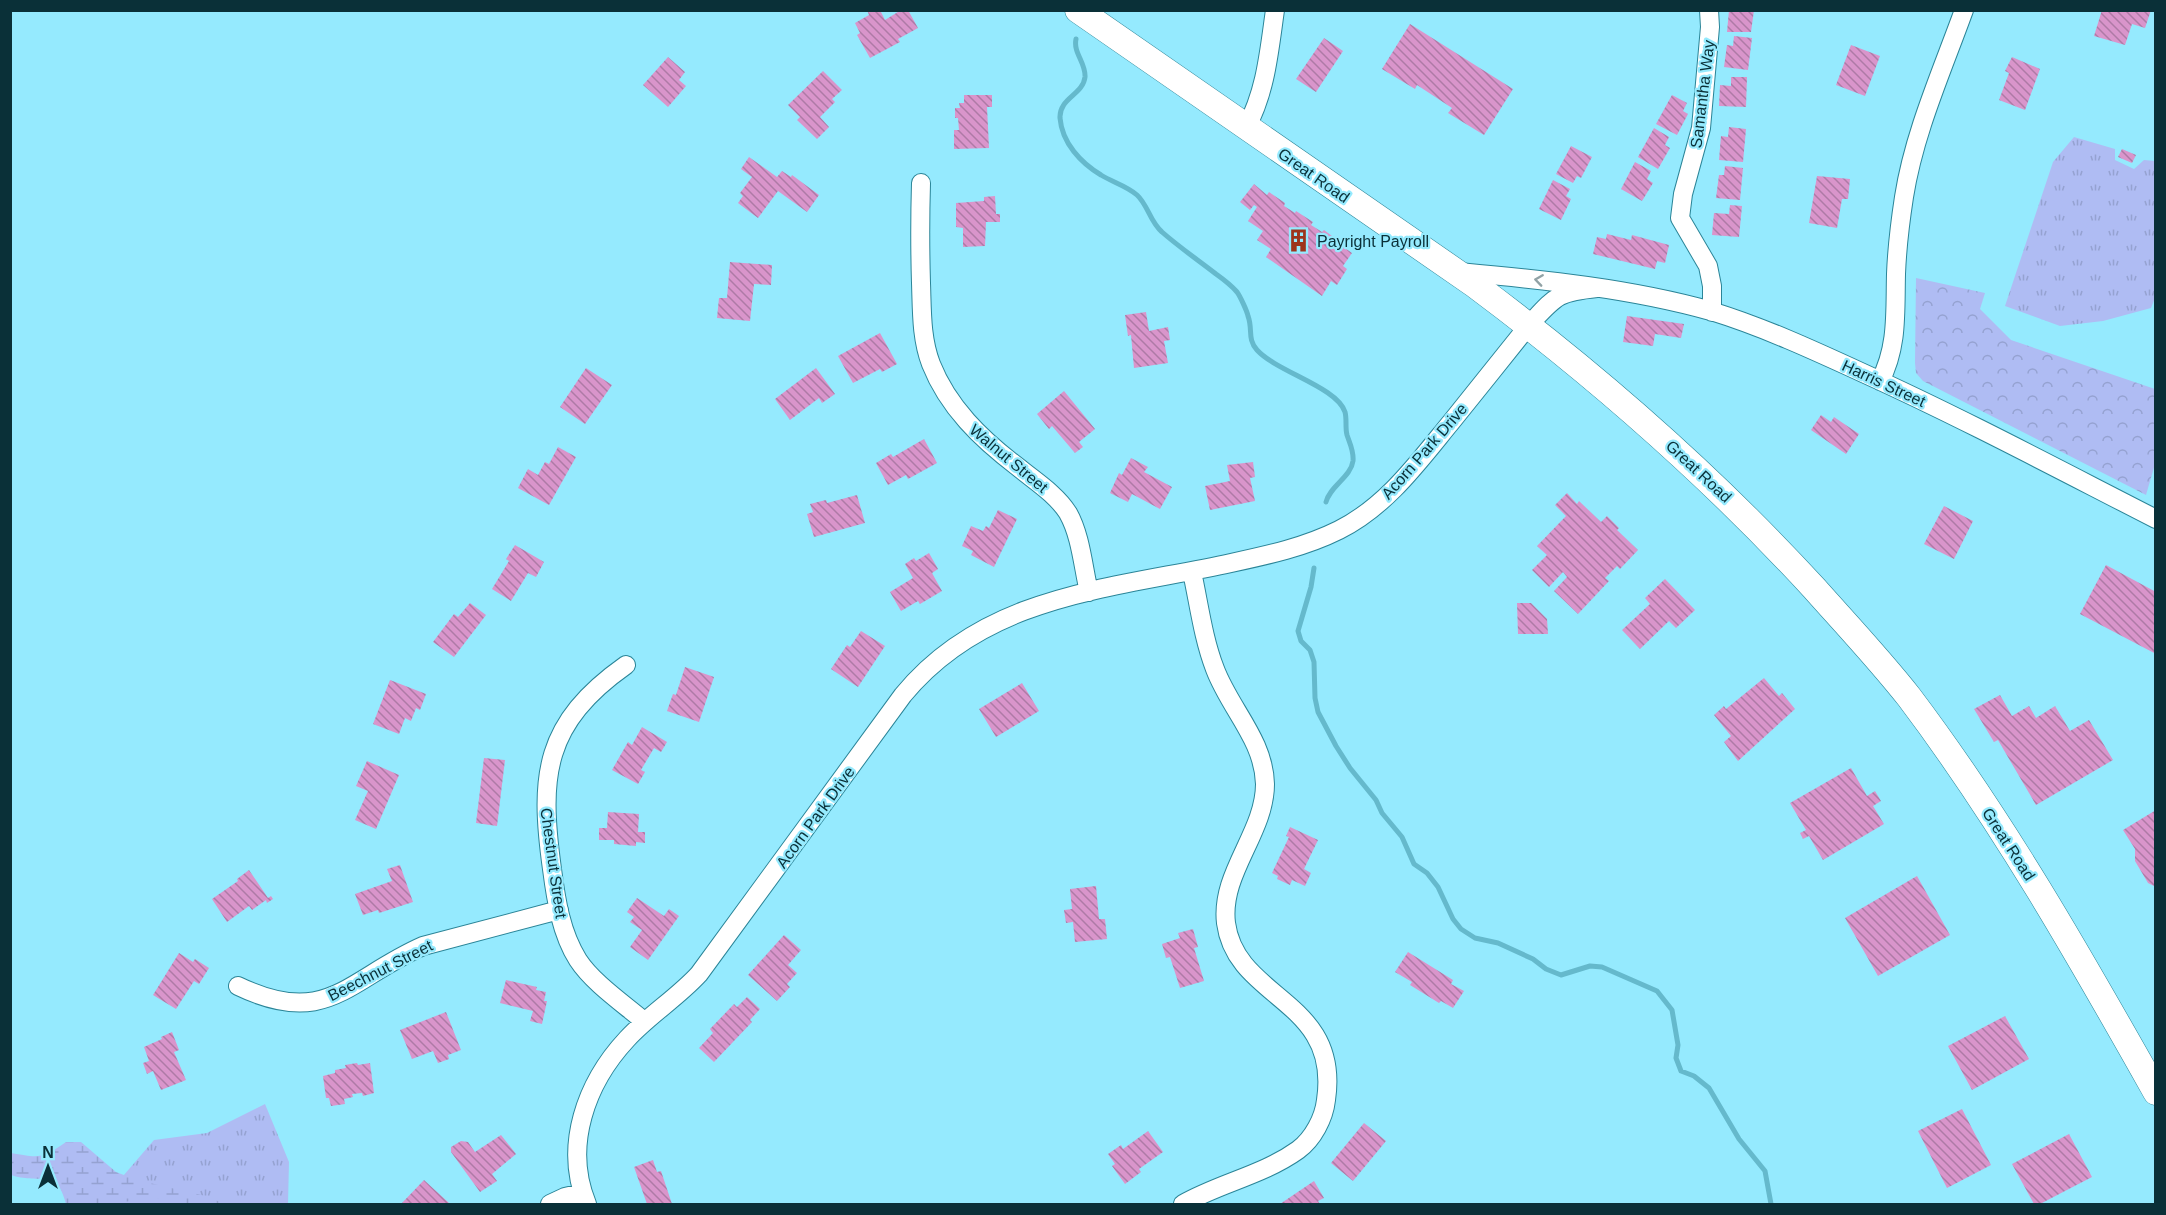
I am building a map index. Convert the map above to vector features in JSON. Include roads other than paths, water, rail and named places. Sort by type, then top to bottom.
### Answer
[{"type":"main road","name":"Great Road","points":[[1078,10],[1529,325],[1608,389],[1759,529],[1873,652],[1954,758],[2042,896],[2156,1092]]},
{"type":"street","points":[[1246,128],[1260,99],[1265,80],[1275,10]]},
{"type":"street","name":"Samantha Way","points":[[1709,10],[1710,27],[1701,128],[1683,194],[1680,218],[1708,266],[1712,286],[1712,312]]},
{"type":"street","points":[[1880,381],[1888,366],[1894,339],[1898,248],[1904,196],[1911,164],[1964,10]]},
{"type":"street","name":"Walnut Street","points":[[921,183],[923,331],[931,364],[951,401],[968,425],[1000,454],[1046,489],[1067,512],[1074,526],[1089,592]]},
{"type":"street","name":"Harris Street","points":[[1455,272],[1535,279],[1654,297],[1712,312],[1759,328],[1880,381],[2156,519]]},
{"type":"street","name":"Harris Street","points":[[1529,325],[1559,295],[1570,291],[1597,288]]},
{"type":"street","name":"Acorn Park Drive","points":[[585,1199],[578,1160],[578,1144],[584,1108],[591,1091],[614,1055],[645,1022],[699,974],[916,678],[965,638],[1000,619],[1041,604],[1290,549],[1315,541],[1359,518],[1402,481],[1529,325]]},
{"type":"street","points":[[1183,1204],[1269,1168],[1300,1148],[1320,1122],[1326,1105],[1328,1086],[1322,1049],[1316,1034],[1288,1003],[1252,973],[1239,957],[1230,939],[1226,922],[1226,902],[1230,886],[1263,804],[1264,769],[1260,753],[1226,694],[1215,669],[1192,572]]},
{"type":"street","name":"Chestnut Street","points":[[626,665],[591,691],[566,726],[551,761],[547,781],[546,823],[558,910],[567,939],[580,963],[592,977],[645,1022]]},
{"type":"street","name":"Beechnut Street","points":[[238,986],[280,1002],[308,1003],[323,1000],[354,986],[423,946],[558,910]]},
{"type":"street","points":[[549,1204],[565,1197],[585,1199]]},
{"type":"waterway","points":[[1076,39],[1076,49],[1084,67],[1085,77],[1080,88],[1063,106],[1060,118],[1064,136],[1074,151],[1105,178],[1137,195],[1162,232],[1235,289],[1246,311],[1252,342],[1257,350],[1266,358],[1331,395],[1340,403],[1345,412],[1346,432],[1353,461],[1348,472],[1328,496],[1326,502]]},
{"type":"waterway","points":[[1314,568],[1298,631],[1301,641],[1310,650],[1314,662],[1315,698],[1318,712],[1350,768],[1402,837],[1414,864],[1427,873],[1438,887],[1453,919],[1461,929],[1475,938],[1498,943],[1561,975],[1590,966],[1602,967],[1657,991],[1672,1010],[1678,1045],[1676,1058],[1681,1071],[1694,1076],[1709,1088],[1739,1139],[1765,1171],[1771,1204]]},
{"type":"place","name":"Payright Payroll","points":[[1299,241]]}]
